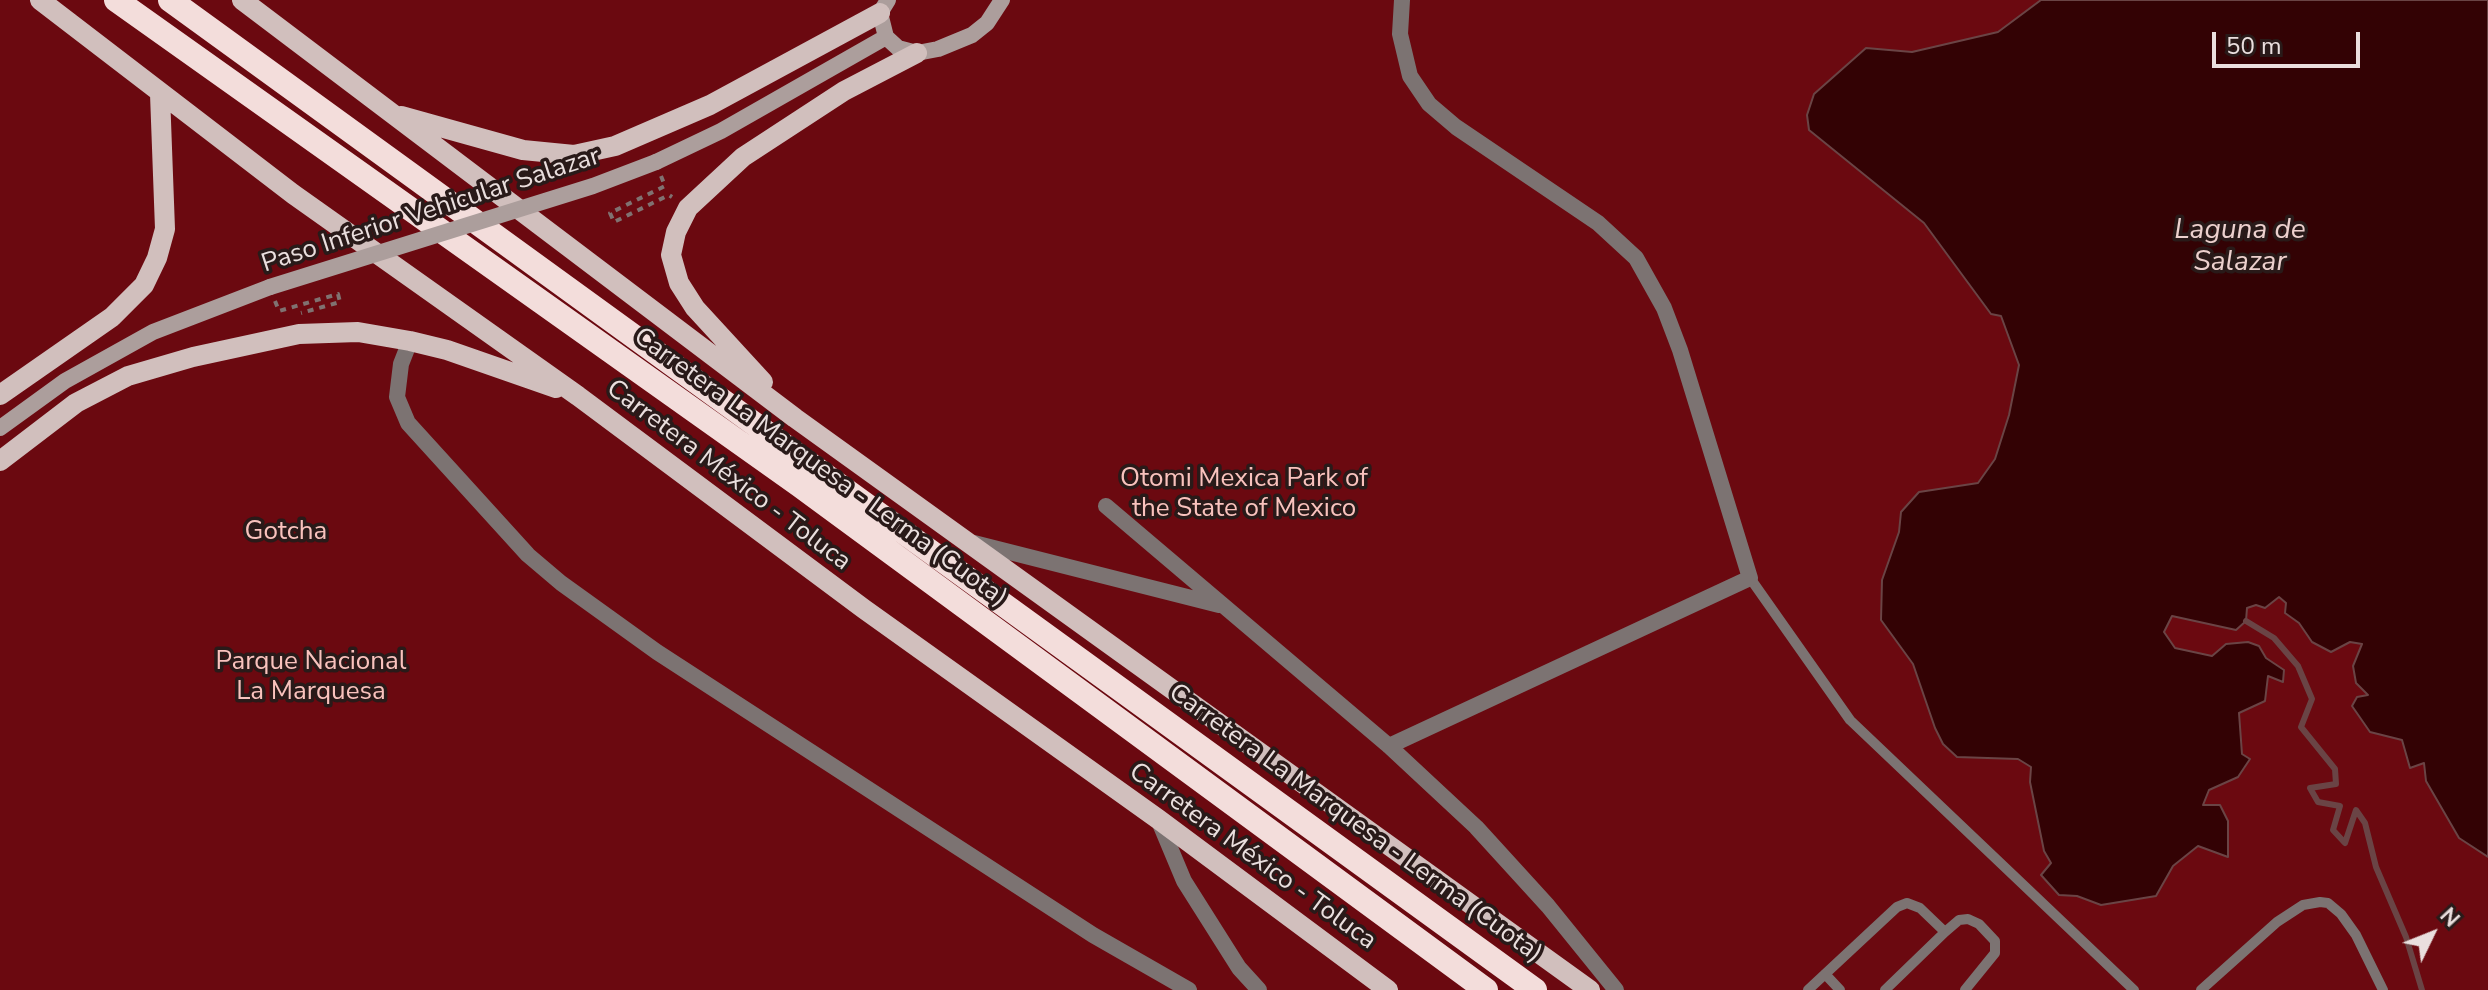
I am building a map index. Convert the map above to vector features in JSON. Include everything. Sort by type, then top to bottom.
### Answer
[{"type":"highway","name":"Carretera La Marquesa - Lerma (Cuota)","points":[[116,0],[799,485],[1486,990]]},
{"type":"highway","name":"Carretera La Marquesa - Lerma (Cuota)","points":[[170,0],[1535,990]]},
{"type":"highway","points":[[1483,950],[1552,990]]},
{"type":"main road","name":"Carretera México - Toluca","points":[[40,0],[293,194],[578,396],[864,609],[1158,819],[1388,990]]},
{"type":"main road","points":[[242,0],[795,418],[1590,990]]},
{"type":"main road","points":[[795,418],[695,308],[679,283],[671,255],[676,232],[688,208],[743,157],[844,91],[917,53],[938,49],[972,35],[1004,1]]},
{"type":"main road","points":[[385,111],[471,138],[523,150],[574,155],[615,146],[710,105],[884,7],[886,37],[898,48],[917,53]]},
{"type":"main road","name":"Paso Inferior Vehicular Salazar","points":[[0,428],[65,381],[153,332],[270,287],[593,186],[656,162],[721,131],[886,37]]},
{"type":"main road","points":[[0,395],[112,317],[144,285],[157,258],[165,229],[160,94]]},
{"type":"main road","points":[[0,461],[76,403],[128,376],[193,357],[299,334],[358,332],[410,341],[447,350],[578,396]]},
{"type":"street","points":[[1389,746],[1750,578],[1680,350],[1664,308],[1636,258],[1598,223],[1456,127],[1429,104],[1410,76],[1400,34],[1402,0]]},
{"type":"street","points":[[410,341],[401,364],[397,397],[408,423],[528,555],[561,583],[657,652],[1080,927],[1189,990]]},
{"type":"street","points":[[1106,506],[1389,746],[1476,827],[1548,906],[1616,990]]},
{"type":"street","points":[[963,540],[1224,606]]},
{"type":"street","points":[[1158,819],[1184,881],[1239,968],[1259,990]]},
{"type":"lane","points":[[1750,578],[1850,720],[2134,990]]},
{"type":"lane","points":[[2201,990],[2277,922],[2303,905],[2320,902],[2328,903],[2349,924],[2383,990]]},
{"type":"lane","points":[[1808,990],[1897,907],[1907,903],[1920,908],[1945,932]]},
{"type":"lane","points":[[1885,990],[1959,920],[1968,919],[1979,924],[1995,941],[1995,953],[1965,990]]},
{"type":"lane","points":[[1825,974],[1840,990]]},
{"type":"path","points":[[656,162],[665,186],[610,213],[614,222],[669,195]]},
{"type":"path","points":[[270,287],[279,311],[338,294],[340,302],[281,318]]},
{"type":"green space","name":"Otomi Mexica Park of the State of Mexico","points":[[0,0],[2488,0],[2488,990],[0,990]]},
{"type":"water","name":"Laguna de Salazar","points":[[2041,0],[2488,0],[2488,857],[2459,838],[2426,781],[2424,763],[2410,768],[2402,740],[2370,732],[2352,706],[2357,697],[2368,695],[2356,683],[2353,666],[2362,644],[2350,642],[2331,652],[2312,642],[2299,623],[2285,613],[2286,603],[2279,597],[2265,608],[2256,605],[2247,608],[2246,621],[2236,630],[2172,616],[2164,632],[2175,648],[2212,656],[2226,644],[2248,642],[2259,646],[2266,658],[2284,670],[2283,682],[2268,676],[2265,701],[2239,713],[2242,754],[2250,759],[2238,777],[2209,790],[2203,805],[2220,805],[2228,821],[2228,857],[2198,846],[2173,866],[2156,896],[2101,905],[2077,896],[2059,895],[2041,875],[2051,863],[2044,851],[2030,782],[2031,767],[2018,759],[1957,757],[1943,744],[1913,664],[1881,620],[1882,580],[1899,532],[1901,512],[1919,492],[1978,483],[1995,459],[2009,415],[2019,365],[2001,316],[1991,314],[1924,223],[1809,130],[1807,115],[1814,94],[1866,48],[1912,52],[1998,32]]},
{"type":"waterway","points":[[2246,621],[2274,638],[2298,666],[2312,699],[2301,727],[2335,769],[2336,784],[2310,788],[2318,802],[2340,806],[2333,830],[2345,843],[2356,810],[2365,823],[2376,867],[2406,937],[2422,990]]},
{"type":"park label","name":"Gotcha","points":[[286,533]]},
{"type":"park label","name":"Parque Nacional La Marquesa","points":[[311,678]]}]
